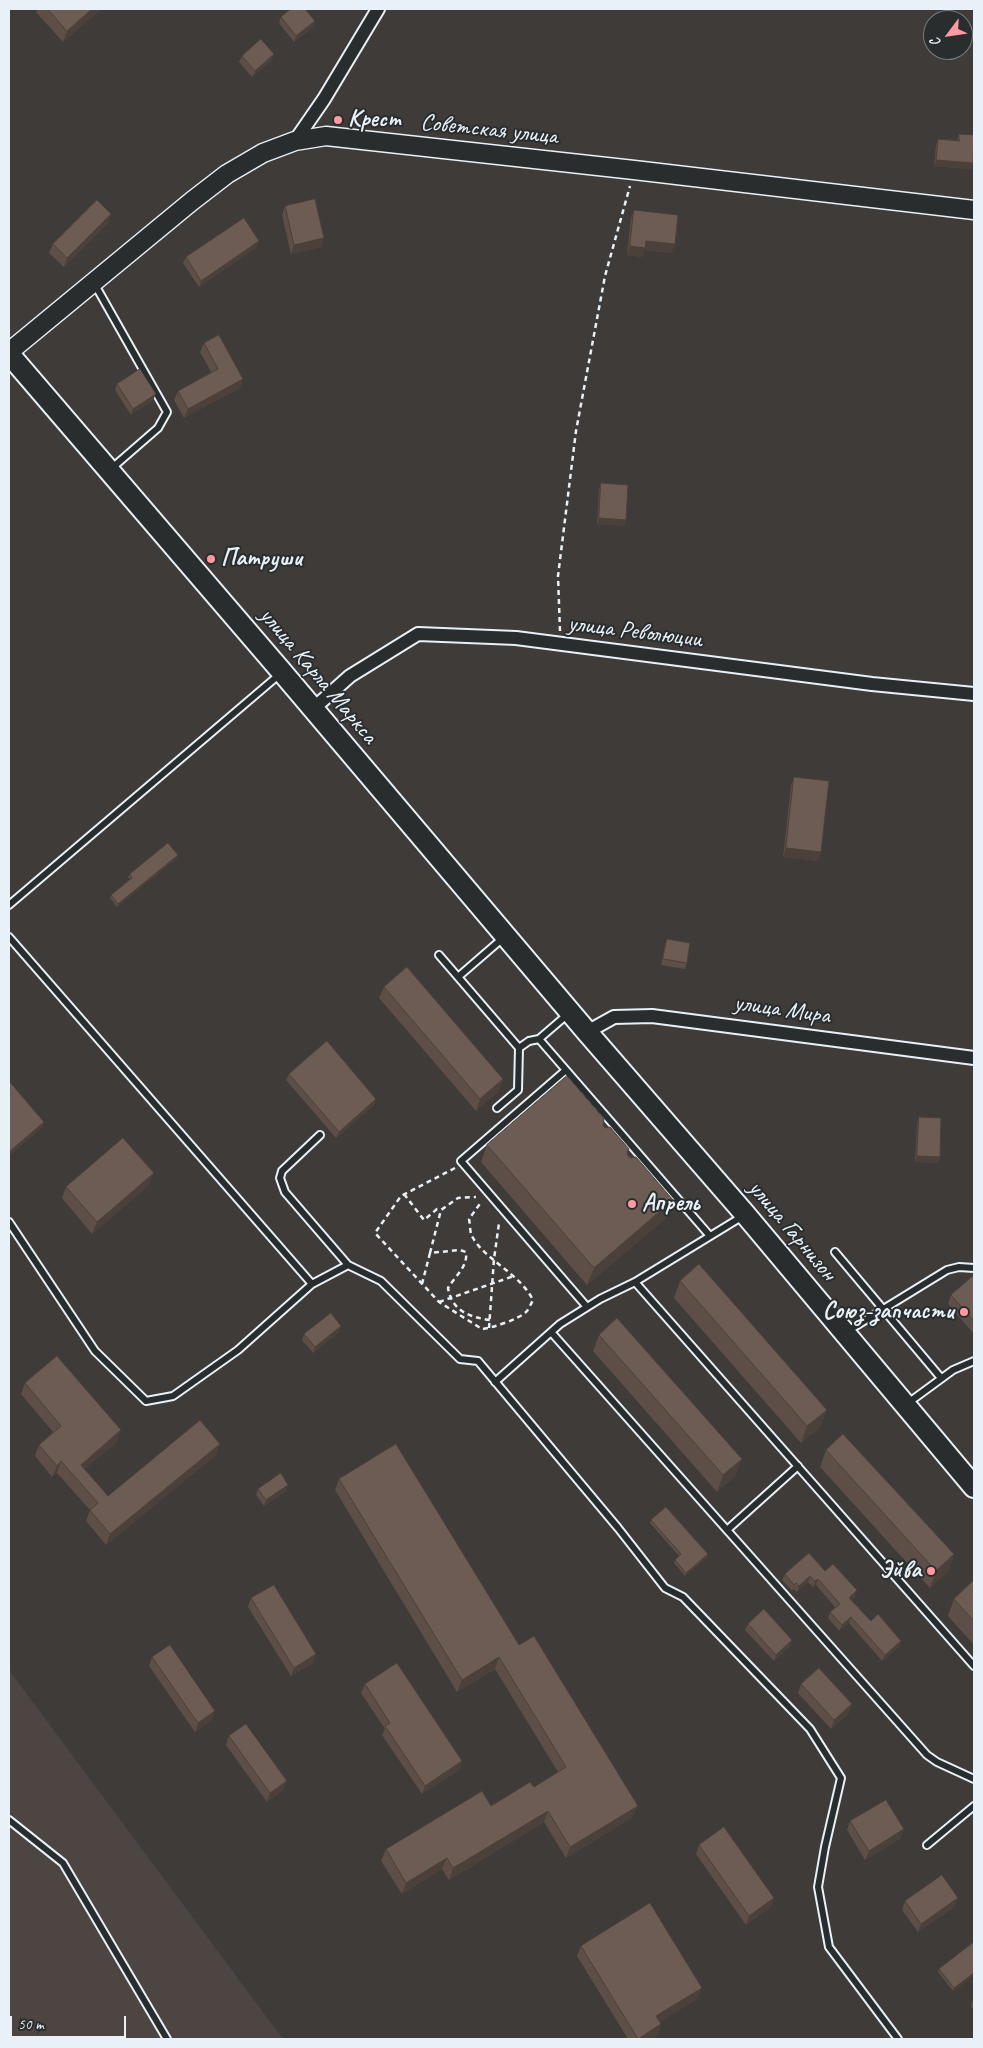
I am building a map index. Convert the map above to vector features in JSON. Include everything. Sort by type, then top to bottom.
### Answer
[{"type":"main road","name":"улица Карла Маркса","points":[[9,353],[587,1032]]},
{"type":"main road","name":"улица Гарнизон","points":[[587,1032],[745,1214],[974,1487]]},
{"type":"street","points":[[294,141],[324,99],[378,9]]},
{"type":"street","name":"Советская улица","points":[[9,353],[227,174],[264,153],[294,141],[326,136],[974,210]]},
{"type":"street","name":"улица Революции","points":[[313,709],[350,676],[418,634],[516,638],[872,684],[974,694]]},
{"type":"street","name":"улица Мира","points":[[587,1032],[614,1017],[652,1016],[974,1058]]},
{"type":"lane","points":[[94,282],[167,412],[158,428],[109,471]]},
{"type":"lane","points":[[9,904],[282,672]]},
{"type":"lane","points":[[458,977],[506,936]]},
{"type":"lane","points":[[9,937],[312,1284]]},
{"type":"lane","points":[[439,955],[519,1048],[518,1090],[497,1108]]},
{"type":"lane","points":[[519,1048],[528,1041],[539,1039],[570,1012]]},
{"type":"lane","points":[[539,1039],[639,1159],[710,1236]]},
{"type":"lane","points":[[566,1070],[461,1161],[487,1194],[587,1307]]},
{"type":"lane","points":[[320,1135],[282,1171],[282,1186],[285,1192],[348,1265],[381,1281],[460,1359],[478,1362],[666,1588],[683,1597],[810,1729],[841,1778],[818,1887],[829,1947],[898,2039]]},
{"type":"lane","points":[[495,1382],[560,1324],[600,1299],[635,1282],[745,1214]]},
{"type":"lane","points":[[9,1222],[36,1266],[94,1351],[146,1401],[173,1396],[238,1350],[312,1284],[348,1265]]},
{"type":"lane","points":[[835,1252],[941,1378]]},
{"type":"lane","points":[[844,1333],[947,1270],[959,1266],[974,1268]]},
{"type":"lane","points":[[635,1282],[974,1666]]},
{"type":"lane","points":[[551,1332],[927,1755],[937,1762],[974,1779]]},
{"type":"lane","points":[[905,1405],[953,1370],[974,1361]]},
{"type":"lane","points":[[727,1530],[798,1466]]},
{"type":"lane","points":[[926,1845],[974,1806]]},
{"type":"lane","points":[[9,1820],[63,1864],[167,2039]]},
{"type":"path","points":[[560,644],[558,576],[576,431],[605,276],[634,170]]},
{"type":"path","points":[[463,1164],[401,1196],[375,1232],[438,1302],[482,1329],[518,1317],[526,1312],[533,1300],[529,1291],[483,1251],[471,1234],[469,1219],[487,1194]]},
{"type":"path","points":[[404,1194],[424,1220],[437,1209],[441,1210],[458,1198],[487,1194]]},
{"type":"path","points":[[489,1328],[494,1259],[501,1208]]},
{"type":"path","points":[[422,1284],[441,1210]]},
{"type":"path","points":[[430,1253],[460,1250],[466,1252],[465,1266],[448,1288],[450,1298],[455,1307],[464,1314],[490,1320]]},
{"type":"path","points":[[438,1302],[514,1276]]},
{"type":"shaded area","points":[[9,1670],[283,2039],[9,2039]]},
{"type":"building","points":[[48,9],[92,9],[67,31]]},
{"type":"building","points":[[291,9],[305,9],[315,21],[296,36],[281,17]]},
{"type":"building","points":[[261,39],[274,54],[255,71],[242,56]]},
{"type":"building","points":[[959,134],[974,135],[973,163],[936,160],[938,139],[959,141]]},
{"type":"building","points":[[315,199],[324,238],[294,245],[285,206]]},
{"type":"building","points":[[97,200],[111,214],[67,258],[53,244]]},
{"type":"building","points":[[634,210],[678,215],[675,244],[646,241],[645,248],[630,246]]},
{"type":"building","points":[[244,218],[259,241],[201,281],[186,257]]},
{"type":"building","points":[[219,335],[243,379],[188,409],[178,391],[218,369],[204,343]]},
{"type":"building","points":[[140,369],[156,394],[133,409],[117,384]]},
{"type":"building","points":[[601,483],[628,485],[626,520],[599,518]]},
{"type":"building","points":[[794,777],[829,781],[821,852],[786,848]]},
{"type":"building","points":[[168,843],[178,855],[118,904],[111,895],[132,878],[130,874]]},
{"type":"building","points":[[667,939],[690,943],[687,963],[663,959]]},
{"type":"building","points":[[407,967],[503,1079],[480,1099],[384,987]]},
{"type":"building","points":[[327,1041],[376,1099],[339,1132],[289,1074]]},
{"type":"building","points":[[567,1076],[604,1119],[603,1126],[606,1128],[610,1127],[629,1149],[627,1152],[628,1156],[631,1158],[636,1157],[673,1200],[594,1268],[487,1145]]},
{"type":"building","points":[[9,1081],[44,1122],[9,1152]]},
{"type":"building","points":[[919,1117],[941,1118],[940,1157],[917,1156]]},
{"type":"building","points":[[123,1138],[154,1173],[97,1222],[66,1187]]},
{"type":"building","points":[[699,1264],[827,1410],[807,1426],[680,1281]]},
{"type":"building","points":[[974,1275],[974,1321],[951,1295]]},
{"type":"building","points":[[331,1313],[341,1326],[315,1347],[304,1334]]},
{"type":"building","points":[[617,1318],[742,1459],[723,1475],[599,1335]]},
{"type":"building","points":[[57,1356],[121,1430],[81,1465],[108,1496],[200,1420],[220,1444],[110,1534],[90,1510],[98,1503],[61,1461],[57,1466],[39,1445],[61,1426],[25,1383]]},
{"type":"building","points":[[843,1434],[954,1554],[936,1571],[826,1450]]},
{"type":"building","points":[[396,1444],[519,1645],[534,1636],[638,1806],[570,1847],[548,1811],[453,1868],[447,1858],[406,1883],[386,1849],[482,1791],[491,1806],[530,1782],[534,1787],[566,1767],[499,1657],[462,1680],[339,1479]]},
{"type":"building","points":[[281,1473],[288,1485],[266,1500],[258,1489]]},
{"type":"building","points":[[666,1507],[708,1554],[686,1573],[675,1560],[681,1554],[651,1520]]},
{"type":"building","points":[[809,1553],[825,1571],[833,1564],[857,1590],[849,1598],[871,1621],[878,1614],[901,1641],[885,1655],[851,1617],[842,1625],[830,1612],[840,1604],[818,1579],[815,1581],[810,1576],[799,1586],[796,1583],[794,1585],[785,1574]]},
{"type":"building","points":[[974,1582],[974,1621],[954,1599]]},
{"type":"building","points":[[274,1585],[316,1654],[294,1668],[251,1598]]},
{"type":"building","points":[[764,1609],[792,1640],[776,1655],[748,1624]]},
{"type":"building","points":[[170,1645],[215,1711],[198,1723],[152,1657]]},
{"type":"building","points":[[397,1663],[462,1761],[425,1786],[385,1726],[390,1723],[365,1684]]},
{"type":"building","points":[[819,1668],[852,1704],[834,1720],[801,1684]]},
{"type":"building","points":[[246,1724],[287,1781],[270,1793],[229,1736]]},
{"type":"building","points":[[886,1800],[904,1829],[869,1851],[850,1821]]},
{"type":"building","points":[[724,1827],[774,1898],[749,1916],[699,1845]]},
{"type":"building","points":[[942,1875],[958,1898],[921,1924],[905,1901]]},
{"type":"building","points":[[650,1903],[702,1988],[656,2016],[661,2024],[638,2039],[581,1946]]},
{"type":"building","points":[[974,1942],[974,1973],[954,1988],[939,1969]]},
{"type":"place","name":"Крест","points":[[338,120]]},
{"type":"place","name":"Патруши","points":[[211,559]]},
{"type":"place","name":"Апрель","points":[[632,1204]]},
{"type":"place","name":"Союз-запчасти","points":[[964,1312]]},
{"type":"place","name":"Эйва","points":[[931,1571]]}]
